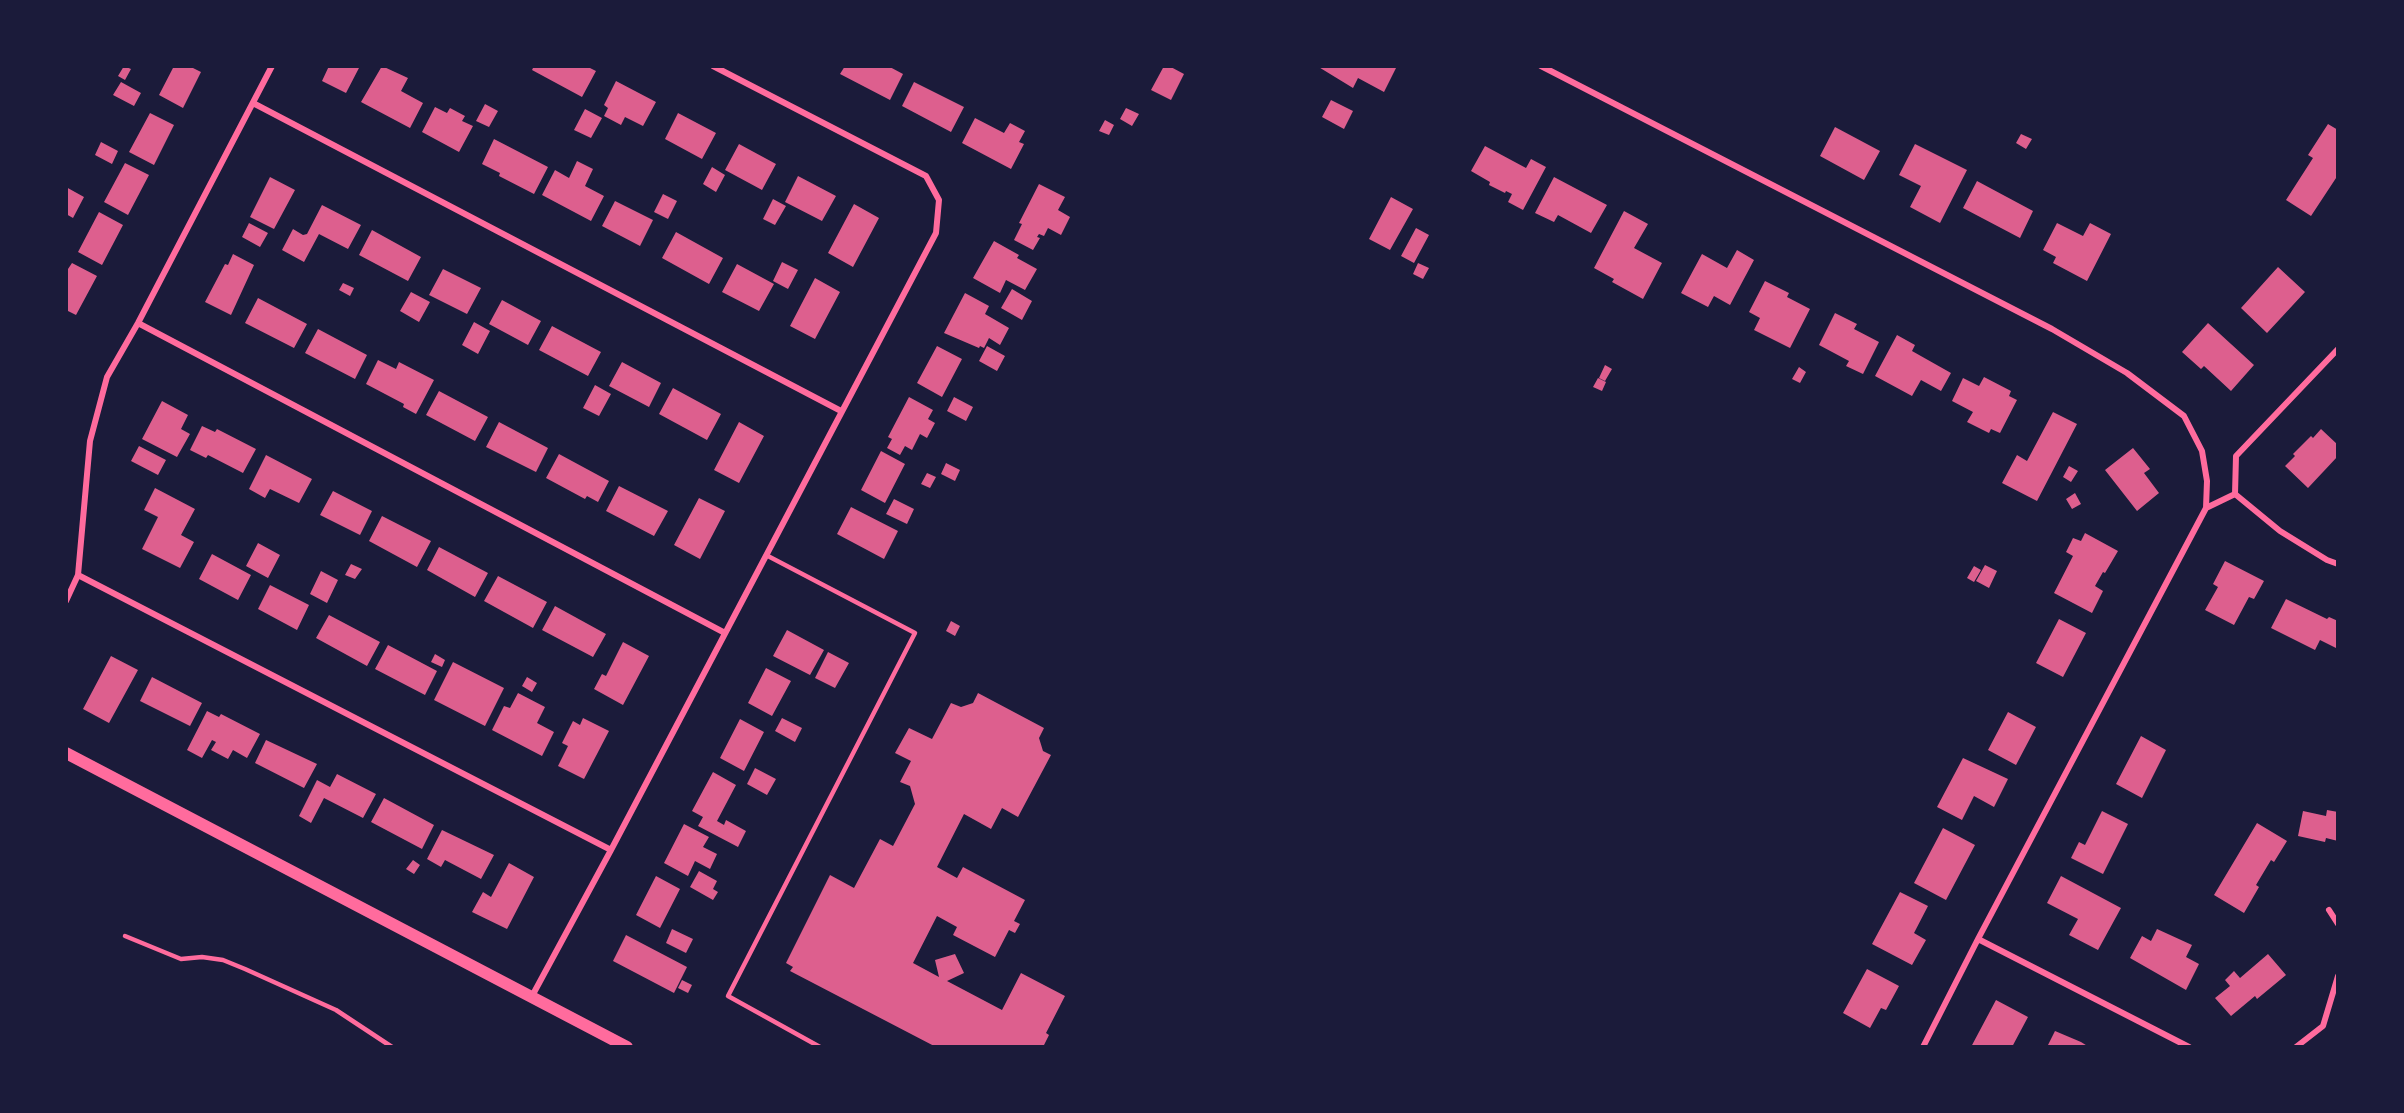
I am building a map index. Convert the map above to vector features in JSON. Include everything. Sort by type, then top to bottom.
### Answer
[{"type":"main road","points":[[66,753],[627,1047]]},
{"type":"street","points":[[66,601],[78,575],[90,441],[107,377],[138,323],[272,66]]},
{"type":"street","points":[[531,998],[936,233],[939,200],[926,176],[713,66]]},
{"type":"street","points":[[1541,66],[2052,328],[2127,373],[2184,416],[2202,451],[2207,481],[2206,508],[1977,939],[1923,1047]]},
{"type":"street","points":[[253,103],[841,411]]},
{"type":"street","points":[[138,323],[726,633]]},
{"type":"street","points":[[2235,494],[2236,456],[2338,349]]},
{"type":"street","points":[[2206,508],[2235,494]]},
{"type":"street","points":[[2235,494],[2280,531],[2327,560],[2338,564]]},
{"type":"street","points":[[78,575],[611,850]]},
{"type":"street","points":[[2329,910],[2338,924]]},
{"type":"street","points":[[1977,939],[2189,1047]]},
{"type":"street","points":[[2296,1047],[2323,1026],[2338,976]]},
{"type":"lane","points":[[766,555],[915,633],[728,996],[820,1047]]},
{"type":"lane","points":[[126,936],[181,959],[202,957],[223,960],[245,969],[336,1010],[392,1047]]},
{"type":"building","points":[[124,66],[131,69],[125,80],[118,76]]},
{"type":"building","points":[[174,66],[189,66],[201,72],[183,108],[159,95]]},
{"type":"building","points":[[329,66],[360,66],[346,93],[322,81]]},
{"type":"building","points":[[382,66],[408,78],[401,91],[423,103],[410,128],[361,102]]},
{"type":"building","points":[[534,66],[586,66],[596,71],[582,97],[532,70]]},
{"type":"building","points":[[845,66],[888,66],[903,74],[890,100],[840,74]]},
{"type":"building","points":[[1164,66],[1169,66],[1184,74],[1171,100],[1151,90]]},
{"type":"building","points":[[1317,66],[1392,66],[1396,68],[1384,92],[1358,78],[1353,88]]},
{"type":"building","points":[[616,81],[656,102],[643,126],[625,117],[621,125],[604,116],[608,108],[604,105]]},
{"type":"building","points":[[121,82],[141,93],[134,106],[113,95]]},
{"type":"building","points":[[914,82],[964,107],[951,132],[902,106]]},
{"type":"building","points":[[1331,100],[1353,111],[1344,129],[1322,117]]},
{"type":"building","points":[[485,104],[498,111],[489,127],[476,121]]},
{"type":"building","points":[[435,107],[447,113],[450,108],[465,116],[462,121],[473,126],[459,152],[422,132]]},
{"type":"building","points":[[1126,108],[1139,114],[1132,126],[1120,119]]},
{"type":"building","points":[[585,109],[602,118],[591,138],[574,130]]},
{"type":"building","points":[[150,113],[174,125],[154,165],[129,152]]},
{"type":"building","points":[[678,113],[716,133],[702,159],[665,139]]},
{"type":"building","points":[[975,118],[1004,133],[1010,123],[1025,131],[1019,142],[1024,144],[1011,169],[962,143]]},
{"type":"building","points":[[1105,120],[1114,125],[1109,135],[1099,131]]},
{"type":"building","points":[[2328,124],[2338,130],[2338,175],[2311,216],[2286,200],[2313,158],[2308,155]]},
{"type":"building","points":[[1835,127],[1880,151],[1864,180],[1820,156]]},
{"type":"building","points":[[2021,134],[2032,139],[2026,149],[2016,143]]},
{"type":"building","points":[[494,139],[548,167],[534,194],[499,176],[500,173],[482,164]]},
{"type":"building","points":[[101,142],[118,151],[112,164],[95,155]]},
{"type":"building","points":[[739,144],[776,164],[762,190],[725,170]]},
{"type":"building","points":[[1915,144],[1967,170],[1940,223],[1910,207],[1921,186],[1899,175]]},
{"type":"building","points":[[1485,146],[1526,168],[1531,159],[1546,167],[1523,210],[1508,202],[1512,194],[1489,185],[1490,182],[1471,171]]},
{"type":"building","points":[[577,161],[593,169],[585,186],[604,196],[591,221],[542,195],[555,170],[569,178]]},
{"type":"building","points":[[125,163],[149,175],[128,215],[104,202]]},
{"type":"building","points":[[712,167],[725,175],[716,192],[703,184]]},
{"type":"building","points":[[798,176],[836,196],[822,221],[785,202]]},
{"type":"building","points":[[270,177],[295,190],[274,229],[250,217]]},
{"type":"building","points":[[1554,177],[1607,205],[1591,233],[1558,215],[1554,222],[1535,213]]},
{"type":"building","points":[[1977,181],[2033,211],[2020,238],[1963,208]]},
{"type":"building","points":[[1039,184],[1065,197],[1058,210],[1070,217],[1061,235],[1048,228],[1044,236],[1039,234],[1037,237],[1040,238],[1033,250],[1014,240],[1022,224],[1019,223]]},
{"type":"building","points":[[66,187],[84,197],[73,218],[66,214]]},
{"type":"building","points":[[663,194],[677,201],[668,219],[654,212]]},
{"type":"building","points":[[1391,197],[1413,209],[1390,250],[1369,239]]},
{"type":"building","points":[[773,199],[786,206],[775,225],[763,219]]},
{"type":"building","points":[[615,201],[653,220],[640,246],[602,226]]},
{"type":"building","points":[[854,204],[879,218],[853,267],[828,253]]},
{"type":"building","points":[[322,205],[361,225],[348,249],[319,234],[304,262],[282,250],[293,229],[303,235],[307,234]]},
{"type":"building","points":[[1624,211],[1648,224],[1634,248],[1662,263],[1643,299],[1612,282],[1614,279],[1594,268]]},
{"type":"building","points":[[99,212],[123,225],[102,265],[78,252]]},
{"type":"building","points":[[249,223],[268,233],[260,247],[242,237]]},
{"type":"building","points":[[2057,223],[2083,236],[2090,223],[2111,234],[2087,281],[2053,263],[2056,257],[2043,250]]},
{"type":"building","points":[[1416,228],[1429,235],[1414,263],[1401,256]]},
{"type":"building","points":[[372,230],[421,257],[408,281],[359,255]]},
{"type":"building","points":[[676,232],[723,258],[709,284],[662,258]]},
{"type":"building","points":[[994,241],[1019,255],[1017,258],[1037,269],[1025,290],[1006,280],[1000,293],[973,278]]},
{"type":"building","points":[[1737,250],[1754,260],[1730,305],[1714,296],[1708,307],[1681,293],[1702,254],[1727,268]]},
{"type":"building","points":[[233,254],[254,265],[231,315],[205,302],[225,264],[228,265]]},
{"type":"building","points":[[782,262],[798,270],[788,289],[773,281]]},
{"type":"building","points":[[72,263],[97,276],[76,315],[66,310],[66,272]]},
{"type":"building","points":[[1418,263],[1429,268],[1423,279],[1413,274]]},
{"type":"building","points":[[737,264],[774,284],[759,311],[722,292]]},
{"type":"building","points":[[2278,267],[2305,292],[2267,333],[2241,308]]},
{"type":"building","points":[[443,269],[481,288],[467,314],[429,295]]},
{"type":"building","points":[[815,278],[840,292],[815,339],[790,326]]},
{"type":"building","points":[[1765,281],[1789,293],[1787,297],[1810,309],[1790,348],[1754,330],[1760,318],[1749,312]]},
{"type":"building","points":[[343,283],[354,288],[350,296],[339,290]]},
{"type":"building","points":[[1012,289],[1032,301],[1022,320],[1001,308]]},
{"type":"building","points":[[411,292],[430,302],[419,322],[400,311]]},
{"type":"building","points":[[965,293],[989,306],[985,314],[1009,328],[1000,345],[989,338],[984,348],[980,346],[979,348],[944,333]]},
{"type":"building","points":[[258,298],[307,324],[294,348],[245,323]]},
{"type":"building","points":[[502,300],[541,321],[528,345],[489,324]]},
{"type":"building","points":[[1835,313],[1857,324],[1854,329],[1879,342],[1863,374],[1846,366],[1849,361],[1819,345]]},
{"type":"building","points":[[474,322],[490,331],[478,354],[462,345]]},
{"type":"building","points":[[2208,323],[2254,365],[2231,391],[2204,366],[2201,369],[2182,352]]},
{"type":"building","points":[[552,326],[601,352],[588,376],[539,350]]},
{"type":"building","points":[[318,329],[367,355],[355,379],[305,353]]},
{"type":"building","points":[[1897,335],[1915,345],[1912,351],[1951,373],[1941,391],[1921,380],[1912,396],[1875,376]]},
{"type":"building","points":[[937,346],[962,359],[942,397],[917,383]]},
{"type":"building","points":[[987,346],[1005,356],[997,371],[979,361]]},
{"type":"building","points":[[378,360],[396,369],[399,362],[434,380],[416,414],[403,407],[404,404],[366,384]]},
{"type":"building","points":[[622,362],[661,383],[649,407],[609,386]]},
{"type":"building","points":[[1605,365],[1612,369],[1605,381],[1599,378]]},
{"type":"building","points":[[1799,367],[1806,372],[1800,383],[1792,379]]},
{"type":"building","points":[[1984,377],[2011,391],[2009,396],[2017,400],[2000,433],[1991,429],[1989,433],[1967,422],[1973,412],[1952,401],[1963,378],[1979,386]]},
{"type":"building","points":[[1598,378],[1606,382],[1602,391],[1593,387]]},
{"type":"building","points":[[595,385],[611,394],[599,416],[583,408]]},
{"type":"building","points":[[673,388],[721,414],[707,440],[659,414]]},
{"type":"building","points":[[439,391],[488,417],[475,441],[426,415]]},
{"type":"building","points":[[909,397],[933,410],[928,419],[935,423],[927,438],[920,434],[912,450],[905,446],[900,455],[887,448],[892,439],[888,437]]},
{"type":"building","points":[[954,397],[973,407],[966,421],[947,411]]},
{"type":"building","points":[[162,401],[188,415],[181,429],[190,434],[177,457],[142,439]]},
{"type":"building","points":[[2053,412],[2077,424],[2037,501],[2002,483],[2017,455],[2027,461]]},
{"type":"building","points":[[499,422],[548,448],[536,472],[486,447]]},
{"type":"building","points":[[739,422],[764,436],[739,483],[714,470]]},
{"type":"building","points":[[202,426],[215,432],[217,429],[256,449],[243,473],[208,455],[206,458],[190,450]]},
{"type":"building","points":[[2321,429],[2338,445],[2338,456],[2308,488],[2285,466],[2295,456],[2293,454]]},
{"type":"building","points":[[139,446],[166,460],[158,475],[131,461]]},
{"type":"building","points":[[2133,448],[2150,469],[2144,473],[2159,493],[2137,511],[2105,470]]},
{"type":"building","points":[[881,451],[905,464],[885,503],[861,490]]},
{"type":"building","points":[[559,454],[609,481],[598,502],[587,496],[585,499],[546,478]]},
{"type":"building","points":[[266,455],[312,479],[299,503],[270,489],[265,498],[249,489]]},
{"type":"building","points":[[946,463],[960,470],[955,481],[941,474]]},
{"type":"building","points":[[2069,466],[2078,471],[2071,482],[2063,477]]},
{"type":"building","points":[[927,473],[936,477],[930,488],[921,484]]},
{"type":"building","points":[[619,486],[668,511],[654,536],[606,511]]},
{"type":"building","points":[[155,488],[195,509],[181,535],[194,542],[180,568],[142,549],[158,517],[144,510]]},
{"type":"building","points":[[333,491],[372,511],[360,535],[320,515]]},
{"type":"building","points":[[2075,493],[2081,504],[2072,509],[2066,499]]},
{"type":"building","points":[[699,498],[725,511],[700,559],[674,545]]},
{"type":"building","points":[[894,499],[914,509],[907,524],[886,514]]},
{"type":"building","points":[[851,507],[898,531],[884,559],[837,534]]},
{"type":"building","points":[[382,516],[431,541],[417,567],[369,541]]},
{"type":"building","points":[[2085,533],[2118,551],[2095,586],[2103,591],[2092,613],[2054,593],[2073,556],[2066,552],[2073,538],[2081,541]]},
{"type":"building","points":[[258,543],[280,555],[268,578],[246,566]]},
{"type":"building","points":[[439,547],[488,573],[475,597],[427,570]]},
{"type":"building","points":[[212,554],[251,575],[238,600],[199,579]]},
{"type":"building","points":[[2225,561],[2264,581],[2254,599],[2249,597],[2234,625],[2205,610],[2218,587],[2213,584]]},
{"type":"building","points":[[351,564],[362,569],[355,579],[345,575]]},
{"type":"building","points":[[1985,565],[1997,571],[1989,588],[1976,581]]},
{"type":"building","points":[[1974,566],[1981,570],[1974,582],[1967,578]]},
{"type":"building","points":[[321,571],[338,580],[327,603],[310,594]]},
{"type":"building","points":[[498,576],[547,602],[533,628],[484,601]]},
{"type":"building","points":[[270,585],[309,605],[297,630],[258,609]]},
{"type":"building","points":[[2286,599],[2327,619],[2329,617],[2338,621],[2338,649],[2320,640],[2315,650],[2271,628]]},
{"type":"building","points":[[555,606],[606,634],[593,657],[542,630]]},
{"type":"building","points":[[329,615],[380,642],[367,666],[316,638]]},
{"type":"building","points":[[2059,619],[2086,633],[2063,677],[2036,663]]},
{"type":"building","points":[[951,621],[960,626],[955,636],[946,631]]},
{"type":"building","points":[[787,630],[824,650],[810,675],[773,656]]},
{"type":"building","points":[[623,642],[649,656],[623,705],[594,689],[602,674],[606,676]]},
{"type":"building","points":[[388,645],[437,671],[425,695],[375,669]]},
{"type":"building","points":[[828,652],[849,663],[835,688],[815,678]]},
{"type":"building","points":[[435,654],[445,660],[442,667],[431,662]]},
{"type":"building","points":[[111,656],[138,670],[109,723],[83,709]]},
{"type":"building","points":[[453,662],[504,688],[485,726],[434,700]]},
{"type":"building","points":[[766,668],[791,681],[772,716],[748,703]]},
{"type":"building","points":[[152,677],[202,703],[190,726],[140,701]]},
{"type":"building","points":[[527,677],[537,683],[532,692],[522,686]]},
{"type":"building","points":[[518,693],[545,707],[537,723],[554,732],[542,756],[492,730],[504,706],[510,708]]},
{"type":"building","points":[[978,693],[1044,728],[1039,738],[1043,751],[1051,755],[1018,817],[1002,808],[991,829],[964,814],[937,867],[957,878],[963,867],[1025,900],[1014,921],[1020,924],[1015,933],[1009,930],[995,957],[953,935],[957,927],[937,916],[913,963],[939,977],[935,960],[955,954],[964,973],[947,981],[1002,1010],[1021,973],[1065,996],[1046,1033],[1049,1035],[1043,1047],[936,1047],[790,971],[793,967],[786,963],[830,875],[854,888],[880,839],[893,846],[915,804],[910,786],[900,782],[911,761],[895,753],[909,728],[932,739],[951,703],[961,707],[973,703]]},
{"type":"building","points":[[207,711],[219,717],[221,714],[260,734],[247,758],[233,750],[228,759],[211,750],[216,742],[212,740],[202,758],[187,750]]},
{"type":"building","points":[[2008,712],[2036,727],[2016,765],[1988,750]]},
{"type":"building","points":[[583,718],[609,731],[584,779],[558,766],[568,746],[562,743],[573,721],[580,725]]},
{"type":"building","points":[[782,718],[802,728],[795,742],[775,731]]},
{"type":"building","points":[[740,719],[764,732],[744,771],[720,758]]},
{"type":"building","points":[[2141,736],[2166,750],[2142,798],[2116,784]]},
{"type":"building","points":[[266,740],[317,764],[304,788],[255,763]]},
{"type":"building","points":[[1963,758],[2008,779],[1994,807],[1974,796],[1962,820],[1937,807]]},
{"type":"building","points":[[755,768],[776,779],[767,795],[747,784]]},
{"type":"building","points":[[713,772],[736,785],[717,821],[724,825],[726,820],[746,831],[738,847],[698,826],[703,817],[692,811]]},
{"type":"building","points":[[337,774],[376,794],[363,818],[324,798],[311,823],[299,816],[317,780],[330,787]]},
{"type":"building","points":[[384,798],[434,825],[422,849],[371,822]]},
{"type":"building","points":[[2327,810],[2338,812],[2338,841],[2326,838],[2325,842],[2298,836],[2303,811],[2326,816]]},
{"type":"building","points":[[2102,811],[2128,824],[2103,874],[2071,858],[2079,842],[2085,845]]},
{"type":"building","points":[[2257,823],[2287,841],[2274,862],[2271,860],[2256,885],[2259,887],[2244,913],[2214,895]]},
{"type":"building","points":[[684,824],[709,837],[703,847],[717,854],[710,869],[695,861],[688,876],[664,863]]},
{"type":"building","points":[[1943,828],[1975,845],[1946,900],[1914,883]]},
{"type":"building","points":[[442,830],[494,855],[481,879],[445,860],[441,867],[427,859]]},
{"type":"building","points":[[413,860],[420,865],[414,874],[406,869]]},
{"type":"building","points":[[509,863],[534,877],[507,929],[472,912],[483,892],[491,897]]},
{"type":"building","points":[[699,871],[717,881],[713,889],[718,892],[713,900],[690,887]]},
{"type":"building","points":[[656,876],[680,889],[660,928],[636,915]]},
{"type":"building","points":[[2061,876],[2121,908],[2098,950],[2069,935],[2078,919],[2047,903]]},
{"type":"building","points":[[1900,892],[1928,906],[1914,933],[1926,940],[1912,965],[1872,944]]},
{"type":"building","points":[[672,929],[693,939],[686,953],[666,943]]},
{"type":"building","points":[[2157,929],[2192,945],[2186,957],[2199,964],[2186,990],[2130,958],[2142,936],[2151,941]]},
{"type":"building","points":[[626,935],[687,967],[674,993],[613,961]]},
{"type":"building","points":[[2268,954],[2286,975],[2257,999],[2255,996],[2231,1016],[2215,998],[2230,986],[2225,980],[2234,971],[2240,978]]},
{"type":"building","points":[[1867,969],[1899,986],[1886,1010],[1881,1008],[1870,1028],[1843,1013]]},
{"type":"building","points":[[682,980],[692,985],[688,993],[678,988]]},
{"type":"building","points":[[1996,1000],[2028,1017],[2012,1047],[1971,1047]]},
{"type":"building","points":[[2055,1031],[2081,1042],[2089,1047],[2047,1047]]}]
